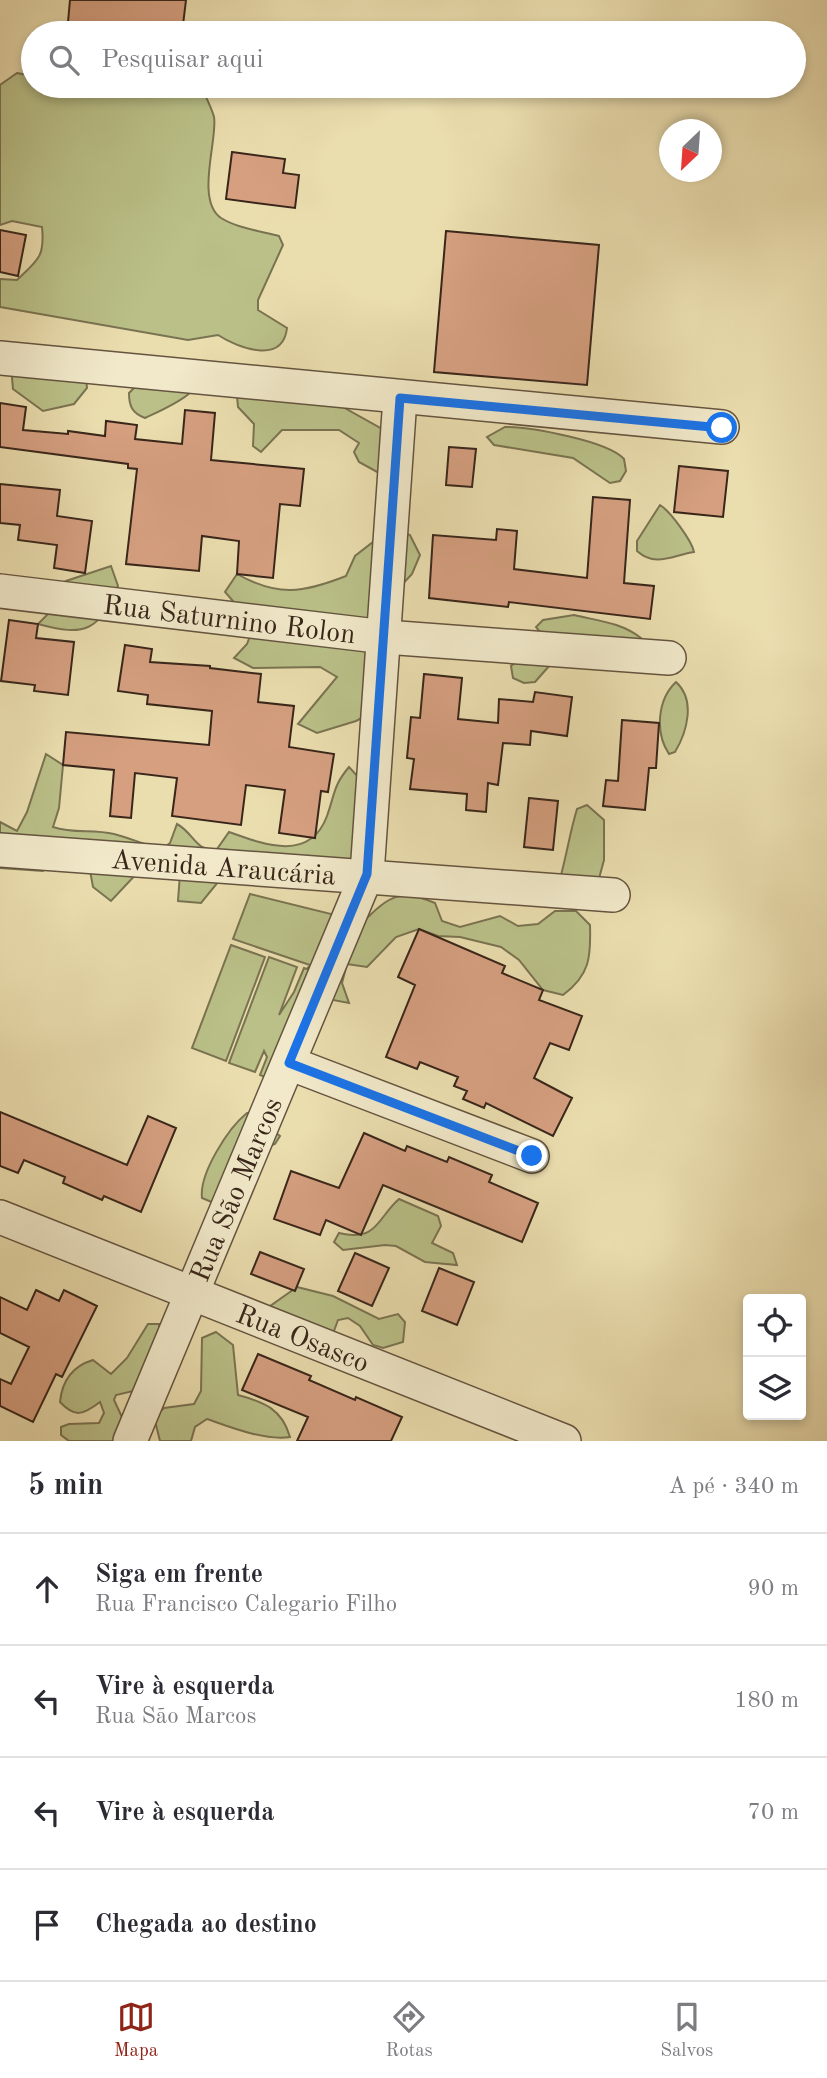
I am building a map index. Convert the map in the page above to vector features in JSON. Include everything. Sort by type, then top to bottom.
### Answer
[{"type":"street","points":[[0,358],[722,428]]},
{"type":"street","name":"Rua São Marcos","points":[[130,1441],[367,874],[400,398]]},
{"type":"street","name":"Rua Saturnino Rolon","points":[[0,591],[385,637],[669,658]]},
{"type":"street","name":"Avenida Araucária","points":[[0,850],[367,874],[613,895]]},
{"type":"street","points":[[289,1063],[532,1156]]},
{"type":"street","name":"Rua Osasco","points":[[0,1217],[193,1294],[514,1432],[564,1441]]},
{"type":"green space","points":[[17,73],[21,74],[21,98],[206,98],[214,117],[208,184],[213,209],[221,218],[234,224],[279,236],[283,245],[258,300],[258,310],[287,328],[284,339],[277,347],[269,350],[248,348],[218,335],[188,340],[0,307],[0,279],[17,280],[35,262],[41,252],[42,227],[12,221],[0,225],[0,85]]},
{"type":"green space","points":[[16,368],[86,378],[87,388],[74,404],[43,411],[13,389],[12,378]]},
{"type":"green space","points":[[136,386],[191,392],[145,418],[137,414],[131,405],[129,393]]},
{"type":"green space","points":[[237,396],[341,406],[391,434],[379,473],[359,462],[354,452],[359,443],[339,430],[282,430],[261,452],[253,446],[254,424],[238,407]]},
{"type":"green space","points":[[505,427],[550,432],[602,446],[624,459],[626,471],[620,481],[610,483],[573,458],[494,445],[487,437]]},
{"type":"green space","points":[[660,505],[680,527],[694,552],[658,560],[637,551],[637,541]]},
{"type":"green space","points":[[391,528],[410,535],[420,555],[412,574],[398,589],[375,711],[356,721],[317,733],[298,724],[337,677],[320,667],[253,668],[234,658],[247,644],[254,625],[225,592],[237,574],[265,586],[291,590],[317,586],[346,576],[355,556]]},
{"type":"green space","points":[[111,566],[118,586],[97,621],[79,630],[38,624],[59,603],[50,593],[66,581]]},
{"type":"green space","points":[[574,615],[625,628],[641,638],[642,648],[550,665],[535,682],[524,683],[513,678],[511,666],[545,638],[536,627],[543,620]]},
{"type":"green space","points":[[676,682],[686,698],[688,716],[675,752],[669,754],[662,736],[660,717],[665,698]]},
{"type":"green space","points":[[46,754],[63,765],[59,808],[53,827],[114,834],[162,849],[170,843],[177,824],[200,845],[210,849],[217,849],[229,832],[271,845],[298,845],[310,840],[327,816],[337,785],[349,767],[362,781],[353,859],[227,871],[201,903],[178,901],[181,860],[140,870],[111,901],[93,887],[89,865],[55,854],[43,871],[0,868],[0,822],[17,831],[27,812]]},
{"type":"green space","points":[[587,805],[604,820],[604,860],[598,882],[561,875],[577,809]]},
{"type":"green space","points":[[250,894],[363,922],[380,906],[396,897],[404,896],[423,898],[435,903],[442,921],[460,927],[500,916],[518,926],[538,924],[555,911],[576,911],[590,925],[589,956],[579,980],[563,995],[543,990],[519,960],[501,947],[460,937],[438,936],[419,929],[396,937],[367,967],[347,964],[342,983],[349,1003],[328,999],[274,1081],[260,1075],[267,1057],[264,1051],[255,1072],[229,1063],[269,957],[297,967],[279,1015],[294,992],[304,968],[307,969],[310,965],[233,939]]},
{"type":"green space","points":[[231,945],[265,957],[226,1061],[192,1048]]},
{"type":"green space","points":[[247,1113],[259,1114],[280,1136],[275,1144],[264,1148],[214,1203],[202,1198],[205,1177],[216,1152]]},
{"type":"green space","points":[[399,1199],[438,1216],[441,1226],[432,1243],[453,1253],[457,1265],[425,1262],[396,1246],[343,1250],[334,1242],[339,1233],[352,1235],[369,1231]]},
{"type":"green space","points":[[297,1287],[333,1296],[379,1319],[398,1314],[405,1322],[403,1342],[383,1348],[373,1345],[360,1326],[348,1318],[338,1320],[331,1339],[260,1309],[270,1306]]},
{"type":"green space","points":[[148,1324],[159,1324],[161,1340],[146,1388],[116,1395],[114,1400],[128,1430],[126,1441],[69,1441],[61,1435],[61,1427],[69,1424],[99,1423],[104,1413],[100,1402],[79,1413],[70,1411],[60,1402],[63,1387],[70,1375],[93,1360],[111,1374],[127,1358]]},
{"type":"green space","points":[[216,1332],[233,1345],[238,1395],[271,1408],[287,1427],[290,1437],[259,1435],[207,1419],[195,1427],[191,1441],[160,1441],[154,1417],[164,1408],[194,1404],[201,1391],[202,1338]]},
{"type":"building","points":[[70,0],[186,0],[183,21],[68,21]]},
{"type":"building","points":[[232,152],[285,159],[283,173],[299,175],[295,208],[226,199]]},
{"type":"building","points":[[0,230],[26,235],[18,276],[0,272]]},
{"type":"building","points":[[446,231],[599,245],[587,385],[434,372]]},
{"type":"building","points":[[0,403],[26,407],[23,430],[68,434],[68,431],[105,436],[106,421],[137,425],[135,439],[182,444],[185,410],[215,413],[211,460],[304,469],[300,506],[280,504],[273,578],[237,574],[239,541],[202,536],[199,571],[126,564],[137,469],[128,468],[128,464],[0,447]]},
{"type":"building","points":[[449,447],[476,449],[472,487],[446,485]]},
{"type":"building","points":[[679,466],[728,471],[723,517],[674,512]]},
{"type":"building","points":[[0,484],[60,490],[57,516],[92,521],[85,573],[54,568],[57,545],[18,540],[20,525],[0,523]]},
{"type":"building","points":[[593,497],[630,500],[624,583],[654,586],[650,619],[509,602],[508,607],[429,598],[433,535],[496,540],[497,529],[517,531],[514,569],[587,578]]},
{"type":"building","points":[[9,620],[38,624],[36,638],[74,642],[68,695],[34,691],[35,685],[1,681]]},
{"type":"building","points":[[125,645],[152,649],[150,662],[210,666],[261,674],[258,702],[294,706],[289,747],[334,754],[328,792],[321,791],[315,838],[279,833],[285,790],[246,785],[241,825],[172,816],[177,778],[135,773],[131,818],[110,816],[114,770],[63,765],[66,732],[209,745],[212,711],[147,704],[148,695],[118,691]]},
{"type":"building","points":[[424,674],[462,678],[458,719],[498,723],[499,699],[533,702],[535,692],[572,697],[567,736],[531,731],[530,745],[503,743],[498,785],[488,783],[486,812],[466,810],[467,794],[410,789],[414,759],[407,758],[411,717],[420,718]]},
{"type":"building","points":[[622,720],[659,723],[656,768],[649,768],[645,810],[603,806],[606,780],[618,781]]},
{"type":"building","points":[[529,798],[558,801],[553,850],[524,847]]},
{"type":"building","points":[[419,929],[505,966],[502,973],[543,990],[539,1000],[582,1016],[569,1050],[550,1043],[534,1078],[572,1098],[553,1136],[486,1103],[484,1108],[463,1099],[467,1091],[454,1086],[458,1077],[420,1062],[417,1069],[386,1057],[415,985],[398,977]]},
{"type":"building","points":[[0,1112],[127,1165],[148,1116],[176,1128],[141,1212],[104,1196],[102,1200],[63,1183],[65,1177],[24,1160],[18,1173],[0,1166]]},
{"type":"building","points":[[364,1133],[405,1151],[407,1146],[447,1162],[449,1157],[492,1175],[489,1182],[538,1203],[522,1242],[383,1185],[361,1235],[326,1220],[320,1235],[274,1219],[291,1171],[339,1188]]},
{"type":"building","points":[[260,1252],[304,1269],[295,1291],[251,1274]]},
{"type":"building","points":[[355,1253],[389,1268],[372,1306],[338,1291]]},
{"type":"building","points":[[439,1268],[474,1282],[457,1325],[422,1311]]},
{"type":"building","points":[[36,1290],[59,1301],[64,1290],[97,1306],[62,1377],[56,1374],[33,1422],[0,1406],[0,1379],[11,1384],[29,1347],[0,1333],[0,1297],[27,1310]]},
{"type":"building","points":[[258,1354],[311,1376],[309,1380],[402,1417],[391,1441],[297,1441],[308,1417],[242,1390]]},
{"type":"route","points":[[532,1156],[289,1063],[367,874],[400,398],[722,428]]}]
